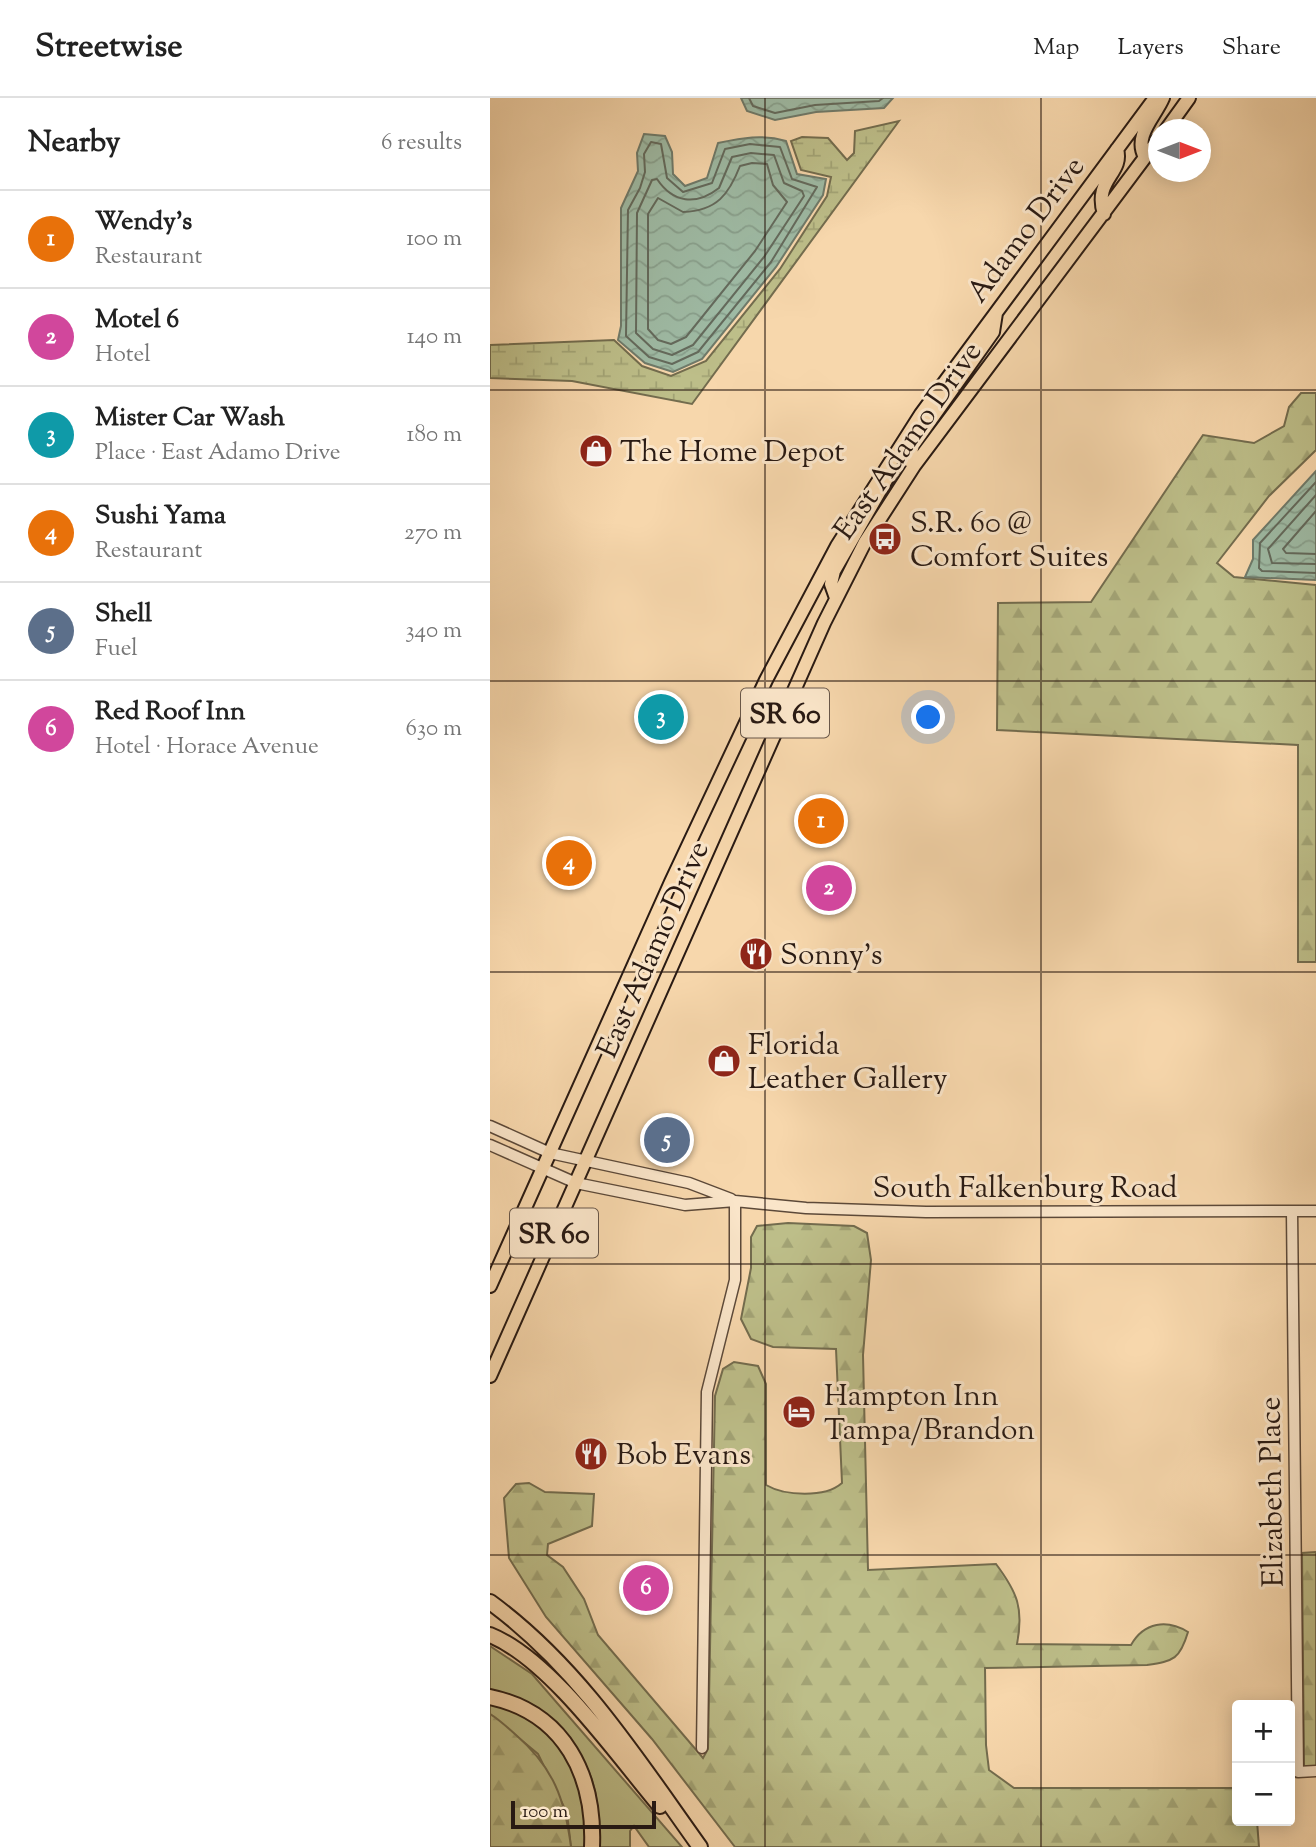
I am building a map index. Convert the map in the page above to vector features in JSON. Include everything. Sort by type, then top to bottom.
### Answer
[{"type":"highway","points":[[490,1602],[545,1648],[579,1683],[698,1847]]},
{"type":"highway","points":[[490,1635],[521,1651],[544,1671],[698,1847]]},
{"type":"highway","points":[[490,1697],[528,1712],[554,1730],[573,1755],[586,1782],[594,1813],[592,1847]]},
{"type":"main road","name":"Adamo Drive","points":[[766,680],[837,547],[894,453],[1155,98]]},
{"type":"main road","points":[[1145,158],[1141,142],[1144,132],[1163,98]]},
{"type":"main road","points":[[1174,119],[1189,98]]},
{"type":"main road","points":[[1104,214],[1100,192],[1118,162],[1117,149]]},
{"type":"main road","name":"SR 60","points":[[1145,158],[1148,154]]},
{"type":"main road","name":"East Adamo Drive","points":[[585,1162],[836,598],[865,542],[914,466],[1145,158]]},
{"type":"main road","points":[[914,466],[909,459],[913,445],[993,332],[996,313]]},
{"type":"main road","points":[[836,598],[831,584],[834,571],[891,472],[894,453]]},
{"type":"main road","name":"East Adamo Drive","points":[[550,1153],[671,882],[766,680]]},
{"type":"main road","name":"SR 60","points":[[490,1286],[550,1153]]},
{"type":"main road","name":"SR 60","points":[[490,1376],[585,1162]]},
{"type":"street","name":"South Falkenburg Road","points":[[490,1126],[550,1153],[689,1183],[735,1201]]},
{"type":"street","name":"South Falkenburg Road","points":[[490,1145],[576,1183],[685,1205],[735,1201],[806,1208],[926,1212],[1316,1210]]},
{"type":"street","points":[[702,1748],[707,1392],[735,1280],[735,1201]]},
{"type":"street","name":"Elizabeth Place","points":[[1292,1211],[1298,1772],[1316,1771]]},
{"type":"green space","points":[[899,121],[692,404],[572,381],[490,378],[490,345],[614,340],[642,366],[671,376],[706,361],[780,269],[827,196],[831,177],[801,170],[791,141],[802,137],[828,138],[847,160],[854,153],[855,131]]},
{"type":"green space","points":[[1301,393],[1316,393],[1316,450],[1269,496],[1217,563],[1234,577],[1316,585],[1316,962],[1298,962],[1298,745],[997,730],[998,603],[1091,602],[1203,435],[1254,443],[1284,426],[1289,407]]},
{"type":"green space","points":[[788,1223],[854,1226],[867,1233],[871,1260],[863,1355],[868,1570],[996,1564],[1017,1601],[1020,1620],[1017,1644],[1131,1645],[1142,1631],[1164,1624],[1188,1632],[1175,1657],[1156,1664],[985,1668],[989,1770],[1014,1788],[1232,1788],[1232,1826],[1257,1826],[1259,1847],[735,1847],[652,1739],[546,1617],[509,1558],[504,1498],[516,1484],[529,1483],[545,1492],[594,1494],[592,1526],[548,1544],[547,1555],[563,1567],[584,1599],[598,1635],[703,1758],[708,1749],[715,1396],[723,1369],[734,1362],[758,1366],[766,1384],[766,1485],[805,1494],[826,1491],[842,1483],[836,1349],[773,1347],[751,1339],[741,1319],[751,1268],[751,1237],[757,1226]]},
{"type":"green space","points":[[1316,1552],[1316,1766],[1304,1767],[1302,1553]]},
{"type":"green space","points":[[490,1646],[532,1674],[682,1847],[649,1847],[634,1826],[630,1831],[630,1847],[598,1847],[597,1799],[585,1764],[561,1739],[490,1691]]},
{"type":"green space","points":[[490,1700],[523,1714],[550,1734],[581,1779],[589,1847],[571,1847],[567,1813],[538,1754],[490,1714]]},
{"type":"green space","points":[[490,1714],[529,1747],[548,1772],[561,1799],[571,1847],[490,1847]]},
{"type":"water","points":[[741,98],[893,98],[884,108],[816,112],[775,120],[747,111]]},
{"type":"water","points":[[644,134],[665,136],[672,152],[673,174],[685,186],[707,178],[718,143],[752,138],[786,141],[797,174],[826,179],[823,195],[776,267],[702,359],[673,372],[645,363],[618,340],[621,326],[621,208],[638,171],[637,153]]},
{"type":"water","points":[[1316,471],[1316,580],[1245,577],[1253,559],[1253,540]]},
{"type":"place","name":"The Home Depot","points":[[596,451]]},
{"type":"place","name":"S.R. 60 @ Comfort Suites","points":[[885,539]]},
{"type":"place","name":"Mister Car Wash","points":[[661,717]]},
{"type":"place","name":"Wendy's","points":[[821,821]]},
{"type":"place","name":"Sushi Yama","points":[[569,863]]},
{"type":"place","name":"Motel 6","points":[[829,888]]},
{"type":"place","name":"Sonny's","points":[[756,954]]},
{"type":"place","name":"Florida Leather Gallery","points":[[724,1061]]},
{"type":"place","name":"Shell","points":[[667,1140]]},
{"type":"place","name":"Hampton Inn Tampa/Brandon","points":[[799,1412]]},
{"type":"place","name":"Bob Evans","points":[[591,1454]]},
{"type":"place","name":"Red Roof Inn","points":[[646,1588]]}]
